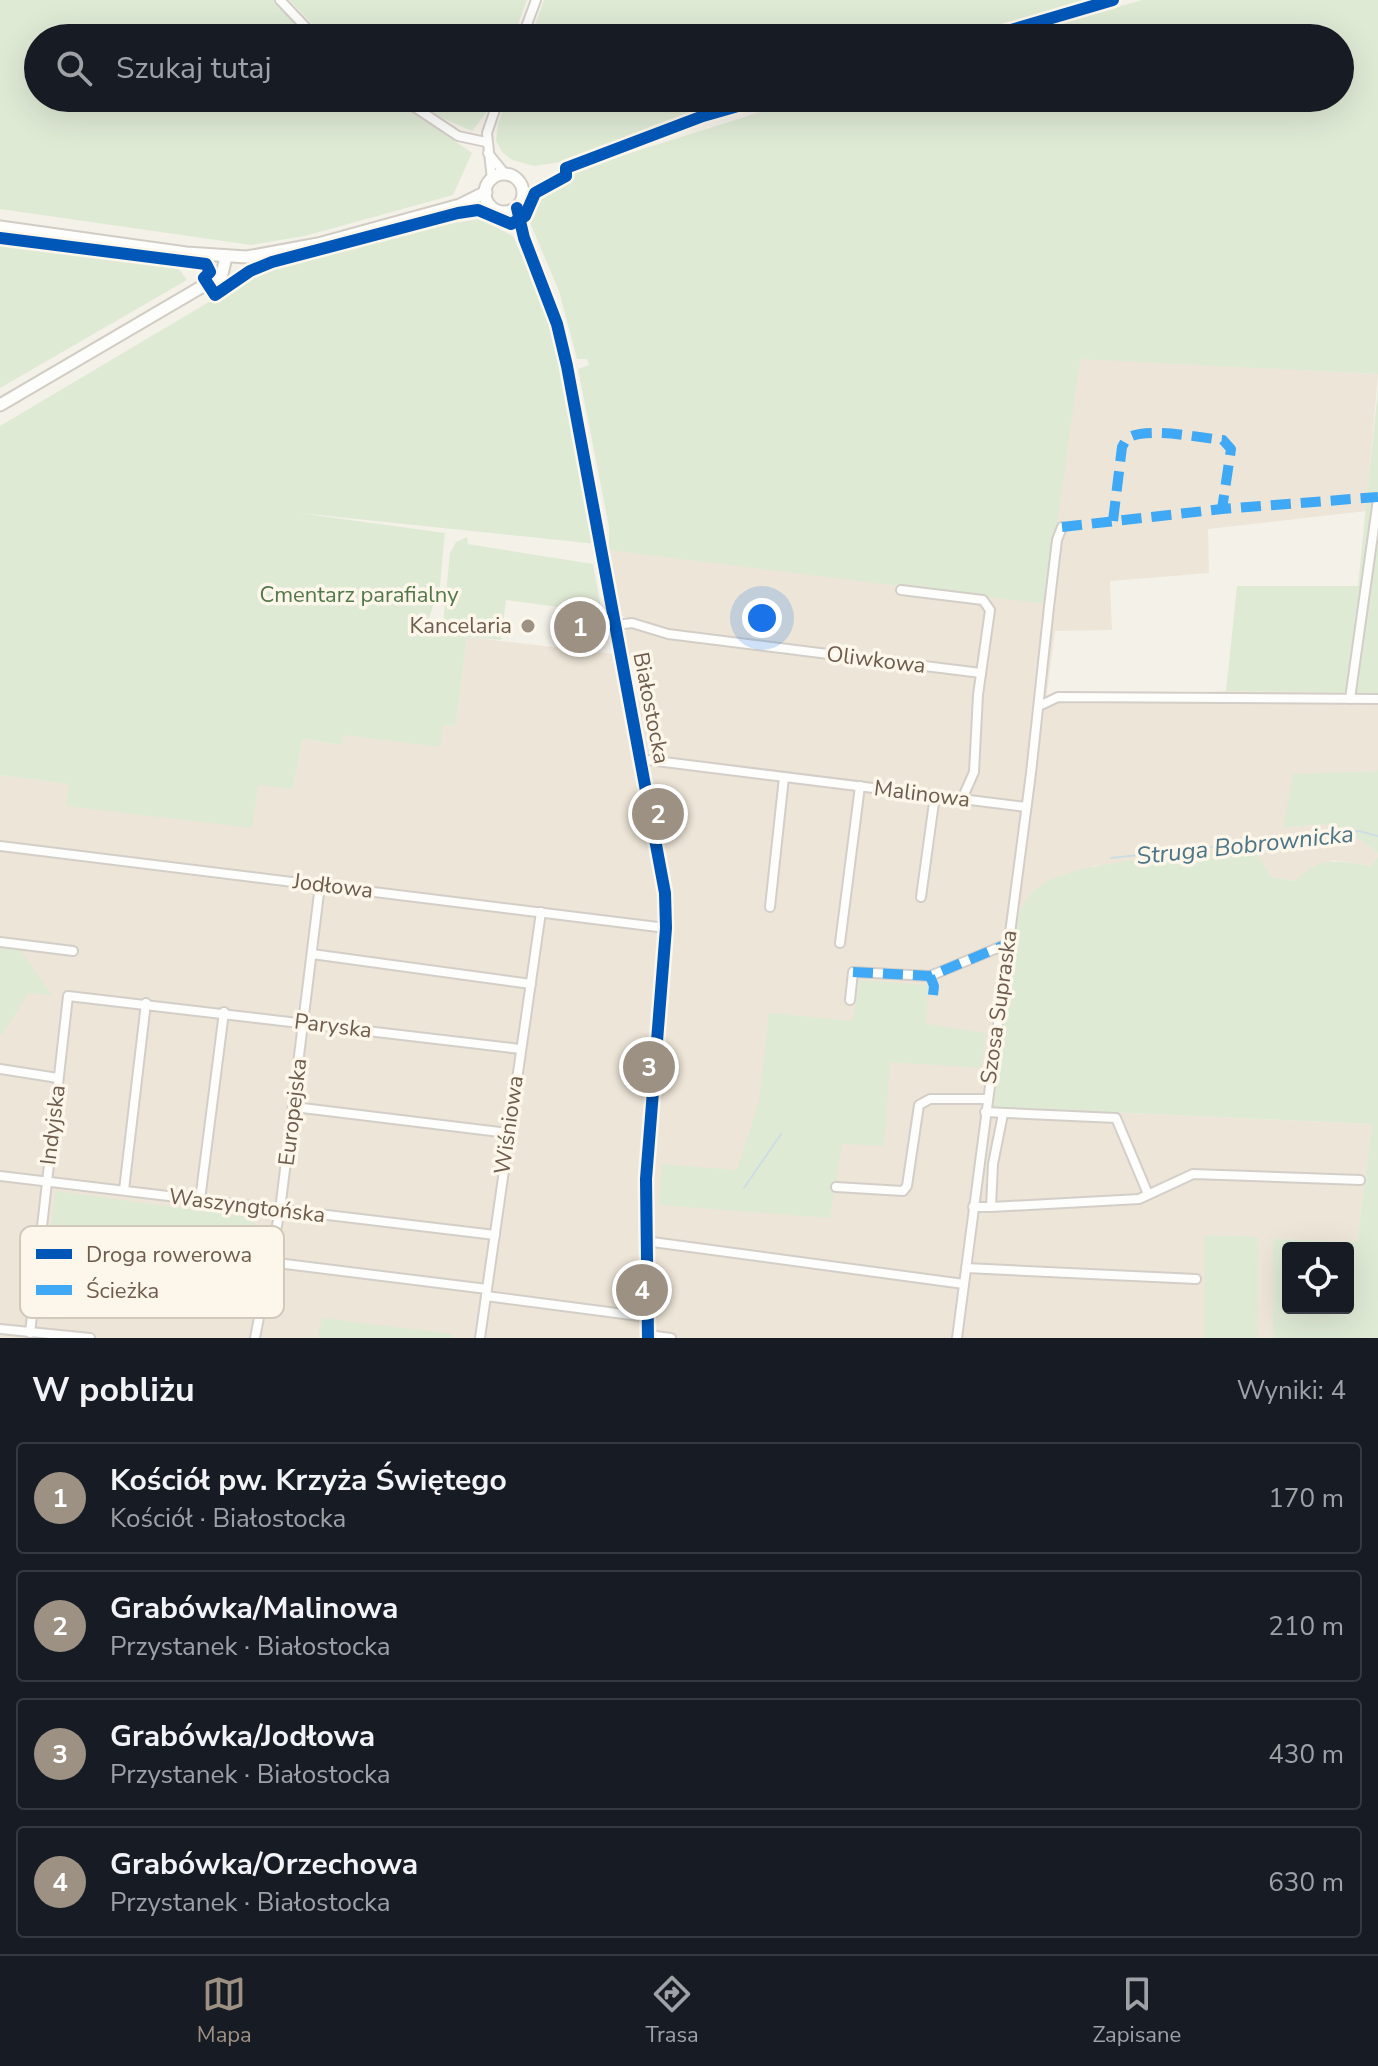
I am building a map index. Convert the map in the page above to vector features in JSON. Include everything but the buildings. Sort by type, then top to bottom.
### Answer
[{"type":"street","points":[[280,0],[303,24]]},
{"type":"street","points":[[527,24],[536,0]]},
{"type":"street","points":[[422,112],[458,136],[486,142]]},
{"type":"street","points":[[487,198],[492,180],[486,142],[494,112]]},
{"type":"street","points":[[487,198],[496,210],[512,210],[522,199],[523,189],[516,178],[506,175],[488,153]]},
{"type":"street","points":[[492,180],[506,175]]},
{"type":"street","points":[[0,227],[226,257],[266,255],[487,198]]},
{"type":"street","name":"Białostocka","points":[[512,210],[557,324],[665,893],[666,928],[650,1124],[645,1241],[648,1337]]},
{"type":"street","points":[[0,405],[219,277],[226,257]]},
{"type":"street","points":[[1350,699],[1378,499]]},
{"type":"street","points":[[1026,807],[1057,540],[1062,527]]},
{"type":"street","points":[[901,590],[983,600],[990,610],[981,673],[974,772],[962,799]]},
{"type":"street","name":"Oliwkowa","points":[[616,625],[641,625],[668,634],[981,673]]},
{"type":"street","points":[[1039,706],[1058,697],[1378,699]]},
{"type":"street","name":"Malinowa","points":[[640,759],[1026,807]]},
{"type":"street","points":[[770,907],[784,777]]},
{"type":"street","points":[[840,943],[860,786]]},
{"type":"street","points":[[921,897],[935,795]]},
{"type":"street","name":"Szosa Supraska","points":[[957,1338],[1026,807]]},
{"type":"street","name":"Jodłowa","points":[[0,846],[666,928]]},
{"type":"street","name":"Europejska","points":[[277,1226],[320,885]]},
{"type":"street","name":"Wiśniowa","points":[[480,1338],[541,912]]},
{"type":"street","points":[[0,942],[73,951]]},
{"type":"street","points":[[850,1000],[853,972],[930,976],[1007,944]]},
{"type":"street","points":[[312,954],[531,984]]},
{"type":"street","name":"Indyjska","points":[[41,1226],[68,996],[146,1003]]},
{"type":"street","points":[[124,1190],[146,1003]]},
{"type":"street","name":"Paryska","points":[[146,1003],[520,1049]]},
{"type":"street","points":[[200,1200],[224,1012]]},
{"type":"street","points":[[0,1069],[58,1078]]},
{"type":"street","points":[[836,1187],[895,1193],[903,1191],[907,1186],[919,1105],[930,1099],[987,1099]]},
{"type":"street","points":[[294,1107],[508,1133]]},
{"type":"street","points":[[985,1112],[1116,1118],[1148,1194]]},
{"type":"street","points":[[991,1207],[993,1164],[1003,1114]]},
{"type":"street","points":[[973,1207],[1139,1199],[1193,1174],[1360,1180]]},
{"type":"street","name":"Waszyngtońska","points":[[0,1176],[495,1235]]},
{"type":"street","points":[[645,1241],[964,1284]]},
{"type":"street","points":[[284,1264],[647,1317]]},
{"type":"street","points":[[966,1268],[1196,1279]]},
{"type":"street","name":"Indyjska","points":[[30,1333],[32,1318]]},
{"type":"street","name":"Europejska","points":[[255,1338],[259,1318]]},
{"type":"street","points":[[0,1329],[90,1338]]},
{"type":"street","points":[[648,1337],[671,1338]]},
{"type":"shaded area","points":[[1080,358],[1378,374],[1366,511],[1208,529],[1209,573],[1110,581],[1112,630],[1055,631],[1045,707],[1060,702],[1226,691],[1378,693],[1378,771],[1294,775],[1283,828],[1324,824],[1360,840],[1378,853],[1378,857],[1370,866],[1333,860],[1295,881],[1271,877],[1254,850],[1093,866],[1015,925],[993,1107],[1372,1124],[1357,1242],[1273,1239],[1273,1338],[0,1338],[0,775],[70,784],[66,806],[258,784],[293,789],[303,739],[342,745],[344,735],[456,726],[467,637],[614,654],[632,749],[645,752],[635,672],[632,657],[629,656],[625,617],[622,616],[609,550]]},
{"type":"green space","points":[[0,0],[274,0],[297,24],[24,24],[24,112],[413,112],[472,153],[453,195],[305,236],[251,245],[0,209]]},
{"type":"green space","points":[[289,0],[527,0],[518,24],[312,24]]},
{"type":"green space","points":[[544,0],[1084,0],[1001,24],[535,24]]},
{"type":"green space","points":[[1142,0],[1378,0],[1378,374],[1080,359],[1046,604],[609,550],[609,527],[578,369],[589,365],[587,359],[577,359],[559,291],[528,218],[537,194],[574,171],[760,112],[1354,112],[1354,24],[1059,24]]},
{"type":"green space","points":[[432,112],[486,112],[472,131]]},
{"type":"green space","points":[[502,112],[706,112],[568,161],[534,166],[512,160],[502,152],[496,141]]},
{"type":"green space","name":"Cmentarz parafialny","points":[[480,219],[513,236],[542,299],[559,361],[597,544],[299,513],[445,533],[439,596],[436,596],[425,631],[442,634],[450,553],[456,542],[467,537],[468,544],[593,564],[602,613],[506,600],[501,640],[467,637],[456,726],[443,725],[440,747],[344,735],[342,745],[303,739],[293,789],[258,785],[252,828],[66,806],[69,784],[0,775],[0,426],[256,274],[435,226]]},
{"type":"green space","points":[[0,243],[175,264],[187,280],[0,388]]},
{"type":"green space","points":[[1378,388],[1378,693],[1226,691],[1237,586],[1358,586]]},
{"type":"green space","points":[[1378,768],[1378,853],[1360,840],[1324,824],[1283,828],[1293,774],[1377,771]]},
{"type":"green space","points":[[1255,850],[1271,877],[1295,881],[1322,864],[1338,862],[1370,866],[1378,857],[1378,1338],[1273,1338],[1273,1239],[1357,1242],[1372,1124],[993,1107],[1015,925],[1023,905],[1037,888],[1080,870],[1173,856]]},
{"type":"green space","points":[[0,948],[20,950],[52,995],[28,993],[3,1034],[0,1034]]},
{"type":"green space","points":[[859,980],[928,985],[926,1024],[986,1033],[981,1068],[890,1062],[884,1146],[842,1144],[830,1218],[659,1205],[662,1164],[737,1170],[759,1102],[769,1013],[853,1021]]},
{"type":"green space","points":[[55,1191],[256,1218],[255,1226],[51,1226]]},
{"type":"green space","points":[[1205,1235],[1258,1237],[1257,1338],[1204,1338]]},
{"type":"green space","points":[[322,1318],[453,1334],[453,1338],[318,1338]]},
{"type":"waterway","name":"Struga Bobrownicka","points":[[1111,858],[1359,831],[1378,836]]},
{"type":"waterway","name":"Struga Bobrownicka","points":[[744,1188],[781,1134]]},
{"type":"marked path","points":[[1113,521],[1122,447],[1126,440],[1138,434],[1175,434],[1223,440],[1231,449],[1222,509]]},
{"type":"marked path","points":[[1062,527],[1222,509],[1378,497]]},
{"type":"marked path","points":[[853,972],[930,976],[1007,944]]},
{"type":"marked path","points":[[930,976],[933,995]]},
{"type":"cycle path","points":[[1032,24],[1113,0]]},
{"type":"cycle path","points":[[0,238],[206,264],[210,272],[204,278],[215,295],[250,271],[272,262],[458,213],[478,210],[511,224],[525,216],[535,193],[566,176],[566,168],[717,112]]},
{"type":"cycle path","points":[[517,208],[524,238],[557,324],[567,366],[665,893],[666,928],[646,1179],[648,1338]]},
{"type":"place","name":"Kancelaria","points":[[528,626]]},
{"type":"place","name":"Kościół pw. Krzyża Świętego","points":[[580,627]]},
{"type":"place","name":"Grabówka/Malinowa","points":[[658,814]]},
{"type":"place","name":"Grabówka/Jodłowa","points":[[649,1067]]},
{"type":"place","name":"Grabówka/Orzechowa","points":[[642,1290]]}]
